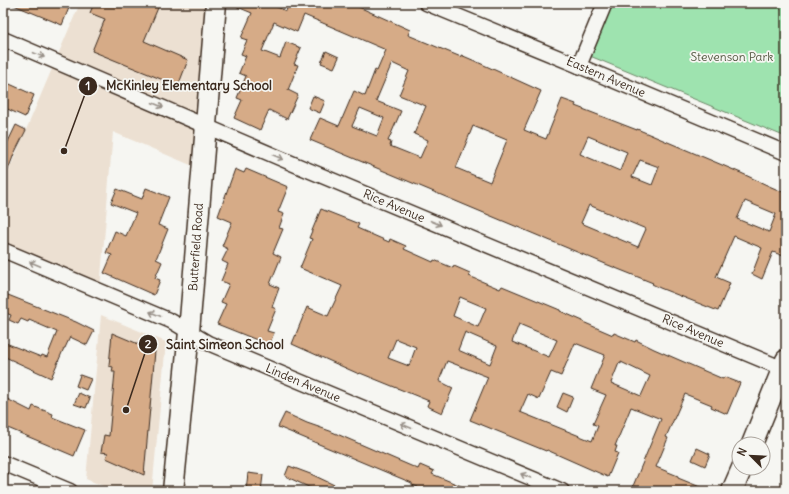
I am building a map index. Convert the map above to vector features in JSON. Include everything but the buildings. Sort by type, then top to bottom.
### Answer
[{"type":"main road","name":"Butterfield Road","points":[[174,491],[189,332],[216,3]]},
{"type":"main road","points":[[755,436],[785,366]]},
{"type":"main road","points":[[732,491],[739,476]]},
{"type":"street","name":"Eastern Avenue","points":[[426,3],[786,153]]},
{"type":"street","points":[[579,66],[605,3]]},
{"type":"street","name":"Rice Avenue","points":[[3,39],[205,125],[785,366]]},
{"type":"street","name":"Linden Avenue","points":[[3,250],[171,321],[215,346],[562,491]]},
{"type":"street","points":[[3,463],[70,491]]},
{"type":"shaded area","points":[[80,3],[215,3],[200,169],[113,132],[100,289],[3,252],[3,184]]},
{"type":"shaded area","points":[[101,315],[166,342],[152,491],[115,491],[86,479]]},
{"type":"green space","name":"Stevenson Park","points":[[611,3],[786,3],[786,137],[590,56]]},
{"type":"place","name":"McKinley Elementary School","points":[[64,151]]},
{"type":"place","name":"Saint Simeon School","points":[[126,410]]}]
